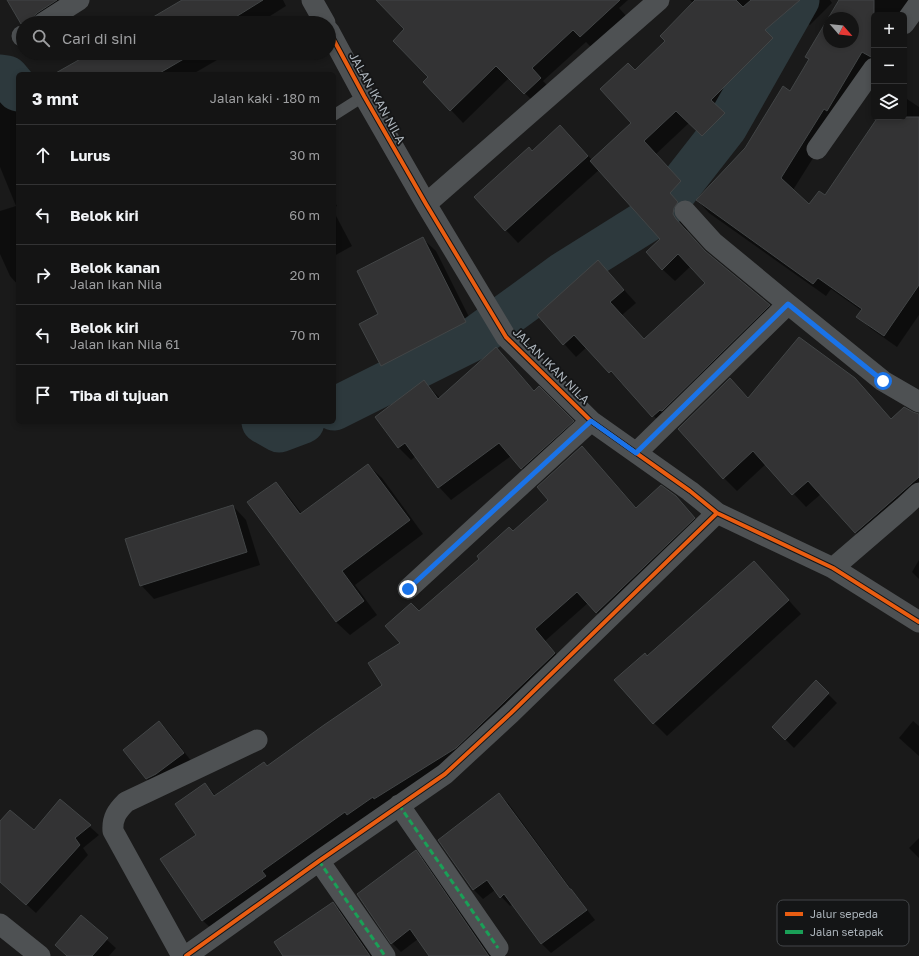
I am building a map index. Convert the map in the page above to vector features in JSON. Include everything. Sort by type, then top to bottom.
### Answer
[{"type":"street","points":[[54,16],[79,0]]},
{"type":"street","points":[[312,0],[321,16]]},
{"type":"street","points":[[426,204],[659,0]]},
{"type":"street","points":[[907,20],[919,2]]},
{"type":"street","name":"JALAN IKAN NILA","points":[[336,44],[426,204],[506,337],[591,421],[690,491],[717,513],[833,568],[919,622]]},
{"type":"street","points":[[817,149],[871,72]]},
{"type":"street","points":[[685,211],[712,242],[883,381],[919,402]]},
{"type":"street","points":[[636,453],[788,304]]},
{"type":"street","points":[[408,589],[591,421]]},
{"type":"street","points":[[833,568],[919,493]]},
{"type":"street","points":[[186,956],[319,861],[445,774],[511,713],[717,513]]},
{"type":"street","points":[[182,956],[113,831],[112,822],[126,802],[257,740]]},
{"type":"street","points":[[400,805],[498,948]]},
{"type":"street","points":[[319,861],[385,956]]},
{"type":"street","points":[[0,924],[40,956]]},
{"type":"lane","points":[[336,113],[364,96]]},
{"type":"building","points":[[7,0],[57,0],[34,16],[16,16]]},
{"type":"building","points":[[182,0],[263,0],[237,16],[155,16]]},
{"type":"building","points":[[376,0],[620,0],[580,37],[573,30],[532,68],[541,78],[524,94],[496,66],[450,111],[423,82],[428,77],[393,41],[404,29]]},
{"type":"building","points":[[695,0],[736,0],[743,7],[751,0],[800,0],[765,30],[773,38],[711,100],[725,113],[702,136],[676,111],[644,141],[681,181],[670,193],[678,202],[674,208],[673,214],[676,219],[705,251],[770,305],[662,411],[660,410],[652,417],[611,371],[609,373],[574,335],[563,345],[537,315],[598,260],[624,290],[610,302],[644,339],[705,283],[678,254],[662,270],[646,252],[660,239],[590,161],[631,123],[600,89],[628,63],[635,70],[665,41],[660,36]]},
{"type":"building","points":[[839,0],[874,0],[874,12],[871,12],[871,57],[862,52],[827,111],[824,109],[781,178],[809,204],[819,191],[825,195],[876,120],[907,120],[907,117],[919,117],[919,285],[884,336],[856,317],[862,309],[818,278],[813,284],[696,200],[745,148],[783,86],[790,91],[809,59],[805,57],[823,27],[823,48],[859,48],[859,12],[832,12]]},
{"type":"building","points":[[79,60],[182,60],[161,72],[58,72]]},
{"type":"building","points":[[560,125],[588,156],[505,231],[474,197],[529,147],[532,151]]},
{"type":"building","points":[[423,237],[466,322],[381,366],[359,324],[378,314],[357,271]]},
{"type":"building","points":[[799,337],[855,378],[891,419],[904,407],[919,414],[919,477],[855,533],[808,481],[792,495],[753,451],[723,479],[678,429],[730,378],[748,398]]},
{"type":"building","points":[[496,347],[534,391],[539,386],[574,421],[521,469],[499,443],[438,488],[405,443],[398,448],[375,417],[424,380],[438,399]]},
{"type":"building","points":[[582,446],[636,508],[661,485],[676,496],[695,518],[596,613],[577,592],[535,629],[555,653],[456,748],[374,799],[373,797],[347,815],[345,812],[262,871],[266,876],[202,921],[160,859],[196,835],[175,804],[205,783],[214,796],[264,762],[267,766],[381,686],[382,685],[368,663],[400,643],[385,626],[411,603],[419,611],[479,559],[477,556],[509,527],[513,531],[548,500],[537,487]]},
{"type":"building","points":[[368,464],[410,520],[342,571],[364,601],[336,622],[247,502],[276,482],[300,514]]},
{"type":"building","points":[[233,505],[247,552],[140,586],[125,539]]},
{"type":"building","points":[[754,561],[789,600],[653,724],[614,680],[645,653],[647,656]]},
{"type":"building","points":[[816,680],[829,693],[785,740],[772,727]]},
{"type":"building","points":[[159,721],[184,753],[156,774],[146,779],[123,750]]},
{"type":"building","points":[[499,793],[587,910],[541,944],[504,894],[500,898],[487,880],[473,890],[438,840]]},
{"type":"building","points":[[60,799],[91,825],[75,838],[80,845],[26,905],[0,882],[0,821],[10,810],[34,830]]},
{"type":"building","points":[[416,850],[489,956],[429,956],[410,929],[391,944],[357,894]]},
{"type":"building","points":[[333,902],[370,956],[283,956],[274,942]]},
{"type":"building","points":[[81,915],[108,938],[92,956],[67,956],[55,945]]},
{"type":"waterway","points":[[336,408],[472,340],[564,273],[658,214],[726,127],[798,0]]},
{"type":"waterway","points":[[0,76],[7,77],[16,88]]},
{"type":"waterway","points":[[267,424],[279,431],[298,424]]},
{"type":"marked path","points":[[399,805],[498,948]]},
{"type":"marked path","points":[[319,861],[385,956]]},
{"type":"cycle path","points":[[336,44],[426,204],[506,337],[591,421],[690,491],[717,513],[833,568],[919,622]]},
{"type":"cycle path","points":[[186,956],[319,861],[445,774],[511,713],[717,513]]},
{"type":"route","points":[[408,589],[591,421],[636,453],[788,304],[883,381]]}]
